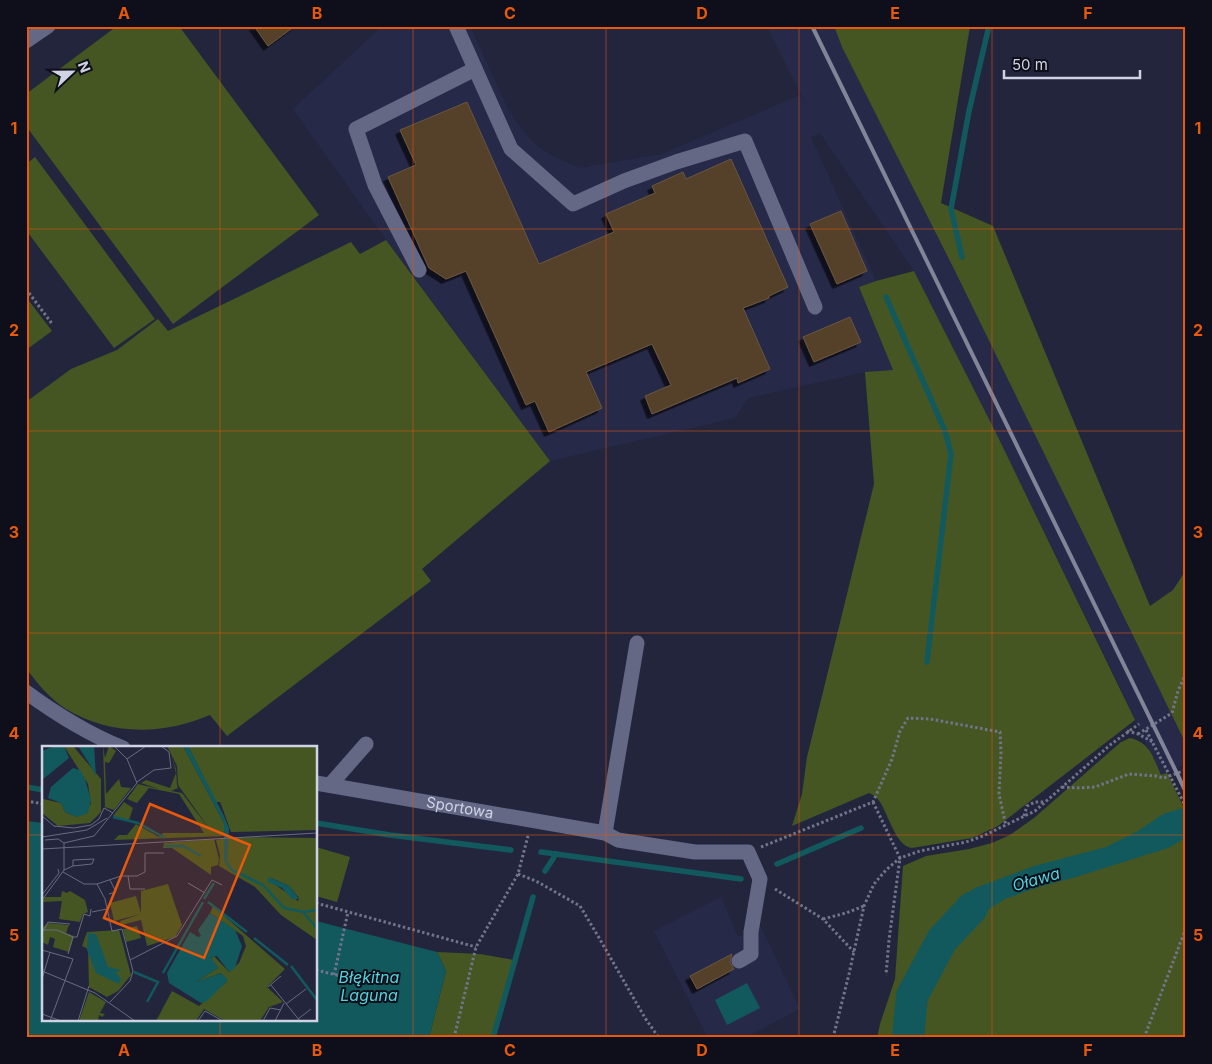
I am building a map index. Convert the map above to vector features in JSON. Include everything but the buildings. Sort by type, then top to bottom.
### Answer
[{"type":"street","points":[[26,41],[48,26]]},
{"type":"street","points":[[456,26],[511,148],[573,204],[676,162],[745,141],[815,307]]},
{"type":"street","points":[[419,270],[375,184],[356,129],[475,69]]},
{"type":"street","points":[[605,833],[637,643]]},
{"type":"street","points":[[26,692],[48,709],[105,741],[118,746]]},
{"type":"street","points":[[323,784],[366,744]]},
{"type":"street","name":"Sportowa","points":[[323,784],[605,833],[618,840],[695,852],[748,852]]},
{"type":"street","points":[[739,961],[751,954],[751,932],[760,879],[748,852]]},
{"type":"path","points":[[26,289],[53,325]]},
{"type":"path","points":[[1138,734],[1172,713],[1186,673]]},
{"type":"path","points":[[748,852],[873,802],[892,759],[900,731],[908,718],[930,719],[1000,732],[999,794],[1006,826]]},
{"type":"path","points":[[833,1038],[850,974],[864,906],[874,884],[886,870],[900,858],[920,851],[966,842],[1006,826],[1035,811],[1127,731],[1139,724]]},
{"type":"path","points":[[1146,730],[1186,807]]},
{"type":"path","points":[[1127,731],[1138,734],[1153,742]]},
{"type":"path","points":[[1062,787],[1095,787],[1129,774],[1164,778],[1186,770]]},
{"type":"path","points":[[26,802],[42,804]]},
{"type":"path","points":[[873,802],[900,858],[886,975]]},
{"type":"path","points":[[1024,817],[1027,806],[1035,802],[1045,802]]},
{"type":"path","points":[[454,1038],[476,947],[518,874],[527,843]]},
{"type":"path","points":[[518,874],[536,881],[580,906],[645,1018],[660,1038]]},
{"type":"path","points":[[760,879],[787,898],[823,919],[854,952]]},
{"type":"path","points":[[318,904],[476,947]]},
{"type":"path","points":[[823,919],[864,906]]},
{"type":"path","points":[[334,974],[348,912]]},
{"type":"path","points":[[1144,1038],[1186,928]]},
{"type":"path","points":[[318,970],[349,978]]},
{"type":"shaded area","points":[[117,26],[179,26],[319,215],[173,324],[26,126],[26,94]]},
{"type":"shaded area","points":[[382,26],[470,26],[508,109],[523,131],[537,146],[579,168],[662,154],[800,95],[807,107],[767,26],[834,26],[842,47],[955,271],[1186,744],[1186,764],[1161,776],[1118,683],[998,437],[914,271],[820,133],[811,137],[876,281],[859,287],[893,370],[865,372],[748,398],[735,418],[550,461],[369,216],[293,109]]},
{"type":"shaded area","points":[[834,26],[970,26],[941,203],[993,226],[1150,606],[1173,590],[1186,570],[1186,744],[955,271],[842,47]]},
{"type":"shaded area","points":[[35,157],[155,319],[114,348],[26,230],[26,164]]},
{"type":"shaded area","points":[[386,240],[550,461],[422,569],[431,581],[227,736],[210,715],[174,726],[137,730],[101,724],[83,718],[60,705],[44,690],[26,668],[26,402],[71,369],[117,350],[158,319],[168,331],[351,242],[360,254]]},
{"type":"shaded area","points":[[914,271],[998,437],[1135,720],[998,826],[972,838],[912,848],[900,841],[880,803],[875,796],[869,793],[792,826],[802,794],[807,757],[874,484],[865,372],[893,370],[859,287]]},
{"type":"shaded area","points":[[26,297],[52,331],[26,350]]},
{"type":"shaded area","points":[[1130,738],[1137,740],[1147,747],[1161,775],[1167,773],[1186,812],[1186,1038],[877,1038],[895,979],[903,866],[926,856],[969,849],[992,843],[1010,835],[1034,818],[1121,742]]},
{"type":"shaded area","points":[[318,848],[350,857],[337,902],[318,897]]},
{"type":"shaded area","points":[[721,897],[738,937],[761,927],[800,1009],[744,1038],[708,1038],[654,931]]},
{"type":"shaded area","points":[[437,952],[480,954],[514,960],[491,1038],[429,1038],[446,971]]},
{"type":"water","points":[[1186,807],[1186,838],[1168,848],[1005,899],[969,922],[949,946],[936,935],[959,898],[975,888],[1034,866],[1106,847],[1138,831],[1163,814]]},
{"type":"water","name":"Błękitna Laguna","points":[[26,821],[42,823],[42,1022],[318,1022],[318,922],[437,952],[446,971],[429,1038],[26,1038]]},
{"type":"water","points":[[747,983],[760,1008],[727,1025],[715,1000]]},
{"type":"waterway","points":[[962,257],[951,209],[969,111],[989,26]]},
{"type":"waterway","points":[[886,297],[945,431],[951,454],[927,662]]},
{"type":"waterway","points":[[26,787],[42,790]]},
{"type":"waterway","points":[[318,823],[390,835],[511,850]]},
{"type":"waterway","points":[[777,864],[861,828]]},
{"type":"waterway","points":[[541,852],[741,879]]},
{"type":"waterway","points":[[545,871],[556,854]]},
{"type":"waterway","points":[[493,1038],[533,897]]},
{"type":"waterway","name":"Oława","points":[[908,1038],[912,996],[942,940],[972,908]]},
{"type":"railway","points":[[812,26],[1186,792]]}]
